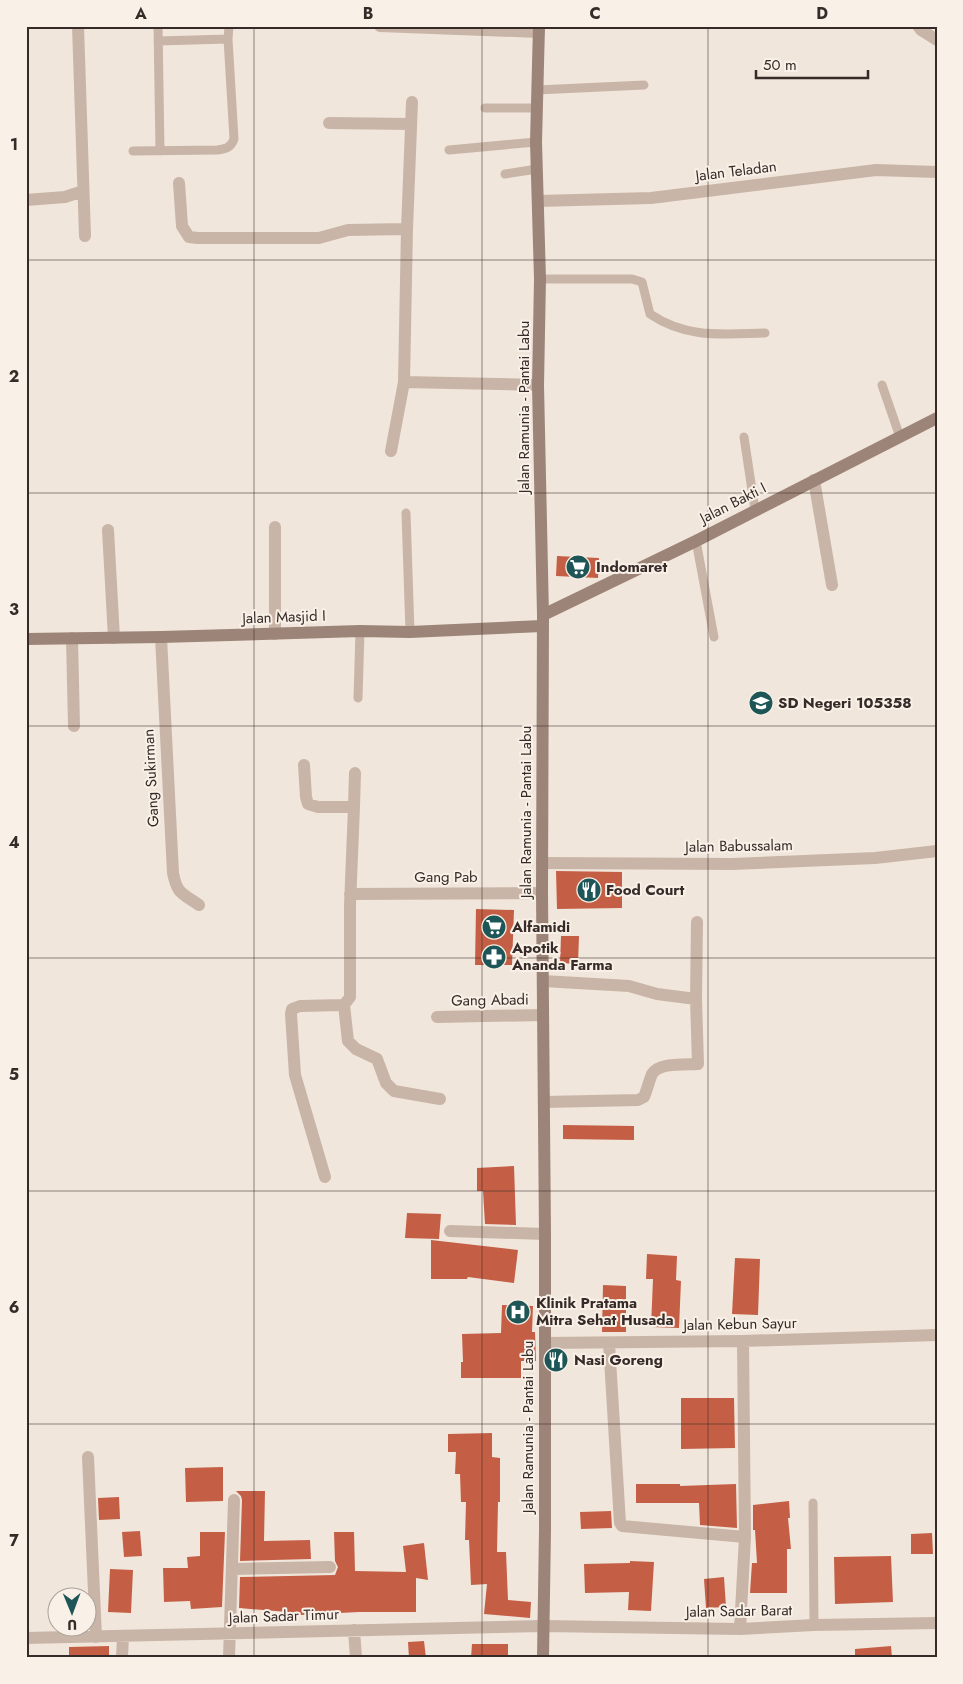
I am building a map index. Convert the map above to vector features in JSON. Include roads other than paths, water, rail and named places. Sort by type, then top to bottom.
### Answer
[{"type":"main road","name":"Jalan Ramunia - Pantai Labu","points":[[539,29],[536,142],[540,279],[538,385],[542,620],[545,1234],[543,1658]]},
{"type":"main road","name":"Jalan Bakti I","points":[[542,620],[937,418]]},
{"type":"main road","name":"Jalan Masjid I","points":[[26,639],[360,631],[410,632],[542,620]]},
{"type":"street","points":[[78,26],[85,236]]},
{"type":"street","points":[[380,26],[539,29]]},
{"type":"street","points":[[918,26],[937,40]]},
{"type":"street","points":[[391,451],[404,382],[406,229],[412,102]]},
{"type":"street","points":[[329,123],[410,124]]},
{"type":"street","name":"Jalan Teladan","points":[[538,201],[651,198],[876,170],[937,172]]},
{"type":"street","points":[[179,183],[182,226],[189,237],[319,238],[348,230],[406,229]]},
{"type":"street","points":[[26,200],[64,197],[83,190]]},
{"type":"street","points":[[404,382],[538,385]]},
{"type":"street","points":[[814,480],[832,585]]},
{"type":"street","points":[[275,527],[275,634]]},
{"type":"street","points":[[108,530],[114,638]]},
{"type":"street","name":"Gang Sukirman","points":[[160,637],[173,872],[179,891],[199,904]]},
{"type":"street","points":[[72,638],[74,726]]},
{"type":"street","points":[[304,765],[308,804],[318,807],[354,807]]},
{"type":"street","points":[[355,774],[350,894],[350,997],[344,1005],[348,1041],[356,1049],[377,1059],[389,1088],[400,1094],[440,1099]]},
{"type":"street","name":"Jalan Babussalam","points":[[542,863],[732,864],[875,858],[937,851]]},
{"type":"street","name":"Gang Pab","points":[[350,894],[542,893]]},
{"type":"street","points":[[544,1102],[638,1100],[644,1097],[653,1073],[658,1068],[698,1064],[696,922]]},
{"type":"street","points":[[543,981],[629,986],[657,994],[696,1000]]},
{"type":"street","points":[[325,1177],[295,1075],[291,1014],[292,1009],[300,1006],[344,1005]]},
{"type":"street","name":"Gang Abadi","points":[[437,1017],[543,1015]]},
{"type":"street","points":[[450,1231],[545,1234]]},
{"type":"street","name":"Jalan Kebun Sayur","points":[[545,1343],[743,1341],[937,1335]]},
{"type":"street","points":[[740,1629],[745,1537],[743,1341]]},
{"type":"street","points":[[609,1342],[620,1523],[622,1526],[745,1537]]},
{"type":"street","points":[[88,1456],[96,1637]]},
{"type":"street","points":[[229,1658],[234,1500]]},
{"type":"street","points":[[233,1569],[330,1567]]},
{"type":"street","name":"Jalan Sadar Barat","points":[[543,1626],[740,1629],[814,1625],[937,1623]]},
{"type":"street","name":"Jalan Sadar Timur","points":[[26,1638],[543,1626]]},
{"type":"street","points":[[354,1630],[356,1658]]},
{"type":"street","points":[[122,1658],[123,1636]]},
{"type":"lane","points":[[158,26],[160,151]]},
{"type":"lane","points":[[133,151],[217,150],[228,148],[232,144],[234,139],[228,39],[229,26]]},
{"type":"lane","points":[[158,41],[228,39]]},
{"type":"lane","points":[[537,90],[644,85]]},
{"type":"lane","points":[[485,108],[536,108]]},
{"type":"lane","points":[[449,150],[536,142]]},
{"type":"lane","points":[[505,174],[537,169]]},
{"type":"lane","points":[[540,279],[632,279],[642,282],[650,314],[662,323],[700,334],[765,333]]},
{"type":"lane","points":[[882,385],[900,437]]},
{"type":"lane","points":[[744,437],[755,510]]},
{"type":"lane","points":[[406,513],[410,632]]},
{"type":"lane","points":[[696,541],[714,637]]},
{"type":"lane","points":[[358,698],[360,631]]},
{"type":"lane","points":[[813,1503],[814,1625]]},
{"type":"place","name":"Indomaret","points":[[578,567]]},
{"type":"place","name":"SD Negeri 105358","points":[[761,703]]},
{"type":"place","name":"Food Court","points":[[589,890]]},
{"type":"place","name":"Alfamidi","points":[[494,927]]},
{"type":"place","name":"Apotik Ananda Farma","points":[[494,957]]},
{"type":"place","name":"Klinik Pratama Mitra Sehat Husada","points":[[518,1312]]},
{"type":"place","name":"Nasi Goreng","points":[[556,1360]]}]
